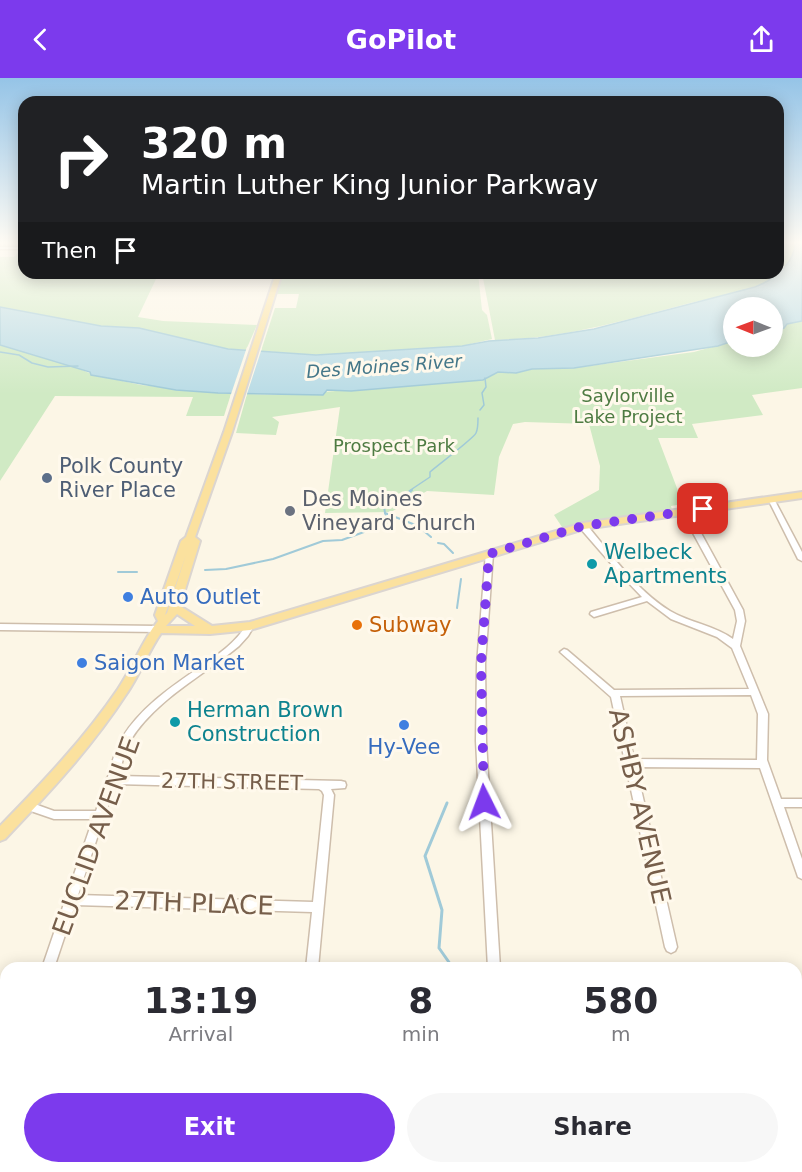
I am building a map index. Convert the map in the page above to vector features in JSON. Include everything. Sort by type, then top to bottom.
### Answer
[{"type":"main road","points":[[161,624],[160,615],[186,541],[190,538],[273,292]]},
{"type":"main road","points":[[161,624],[210,630],[250,626],[583,526],[802,495]]},
{"type":"main road","points":[[0,835],[29,806],[71,757],[121,693],[161,624],[172,615],[195,541],[190,538]]},
{"type":"main road","points":[[175,607],[210,630]]},
{"type":"street","points":[[771,499],[802,559]]},
{"type":"street","points":[[686,511],[739,610],[741,621],[736,646]]},
{"type":"street","points":[[583,526],[648,598],[667,614],[723,636],[736,646],[763,714],[761,739],[763,764],[802,874]]},
{"type":"street","points":[[489,554],[481,664],[481,741],[494,962]]},
{"type":"street","points":[[594,614],[648,598]]},
{"type":"street","points":[[0,627],[161,624]]},
{"type":"street","name":"EUCLID AVENUE","points":[[50,962],[125,741],[141,719],[236,644],[248,632],[250,626]]},
{"type":"street","name":"ASHBY AVENUE","points":[[564,652],[613,693],[671,947]]},
{"type":"street","points":[[613,693],[755,692]]},
{"type":"street","points":[[630,763],[763,764]]},
{"type":"street","name":"27TH STREET","points":[[110,780],[341,785]]},
{"type":"street","points":[[313,962],[329,795],[326,788],[318,784]]},
{"type":"street","points":[[777,803],[802,803]]},
{"type":"street","points":[[29,806],[54,815],[98,815]]},
{"type":"street","name":"27TH PLACE","points":[[70,900],[318,907]]},
{"type":"green space","points":[[0,292],[150,292],[138,317],[163,321],[257,325],[246,350],[228,349],[139,328],[101,326],[0,307]]},
{"type":"green space","points":[[278,292],[480,292],[482,310],[487,315],[492,339],[462,346],[368,353],[316,355],[261,351],[275,308],[296,308],[299,294],[277,294]]},
{"type":"green space","points":[[486,292],[741,292],[594,328],[545,336],[495,340]]},
{"type":"green space","name":"Prospect Park","points":[[802,321],[802,388],[752,395],[763,415],[692,424],[698,438],[658,438],[683,504],[671,506],[673,513],[564,530],[554,515],[599,490],[600,466],[589,424],[525,422],[513,424],[499,457],[494,495],[427,491],[391,512],[325,513],[340,407],[272,417],[279,422],[276,435],[236,433],[247,394],[282,395],[483,380],[498,372],[516,373],[532,369],[574,368],[694,352],[723,344],[723,357],[783,357],[783,326]]},
{"type":"green space","points":[[0,345],[68,364],[94,375],[141,385],[231,394],[224,416],[186,416],[193,397],[55,396],[0,481]]},
{"type":"water","name":"Des Moines River","points":[[736,292],[802,292],[802,321],[787,324],[783,328],[783,297],[723,297],[723,344],[718,346],[574,368],[532,369],[516,373],[498,372],[483,380],[351,391],[327,390],[323,395],[176,390],[91,375],[90,372],[0,345],[0,307],[101,326],[139,328],[228,349],[316,355],[462,346],[489,341],[538,338],[594,329]]},
{"type":"pier","points":[[247,347],[262,348],[246,397],[230,397]]},
{"type":"waterway","points":[[0,352],[19,355],[32,363],[48,367],[78,366]]},
{"type":"waterway","points":[[480,410],[484,405],[482,393],[486,387],[485,378]]},
{"type":"waterway","points":[[409,491],[430,477],[430,472],[474,436],[478,418]]},
{"type":"waterway","points":[[385,513],[384,506],[399,502],[412,490]]},
{"type":"waterway","points":[[205,570],[226,569],[273,559],[323,541],[342,540],[386,524],[388,521],[385,513]]},
{"type":"waterway","points":[[385,513],[418,526],[431,537]]},
{"type":"waterway","points":[[438,543],[444,544],[453,553]]},
{"type":"waterway","points":[[118,572],[137,572]]},
{"type":"waterway","points":[[457,608],[461,579]]},
{"type":"waterway","points":[[447,803],[425,856],[442,910],[439,948],[449,962]]},
{"type":"place","name":"Polk County River Place","points":[[47,478]]},
{"type":"place","name":"Des Moines Vineyard Church","points":[[290,511]]},
{"type":"place","name":"Welbeck Apartments","points":[[592,564]]},
{"type":"place","name":"Auto Outlet","points":[[128,597]]},
{"type":"place","name":"Subway","points":[[357,625]]},
{"type":"place","name":"Saigon Market","points":[[82,663]]},
{"type":"place","name":"Herman Brown Construction","points":[[175,722]]},
{"type":"place","name":"Hy-Vee","points":[[404,725]]},
{"type":"route","points":[[484,802],[481,664],[489,554],[583,526],[703,509]]},
{"type":"park label","name":"Saylorville Lake Project","points":[[628,405]]}]
